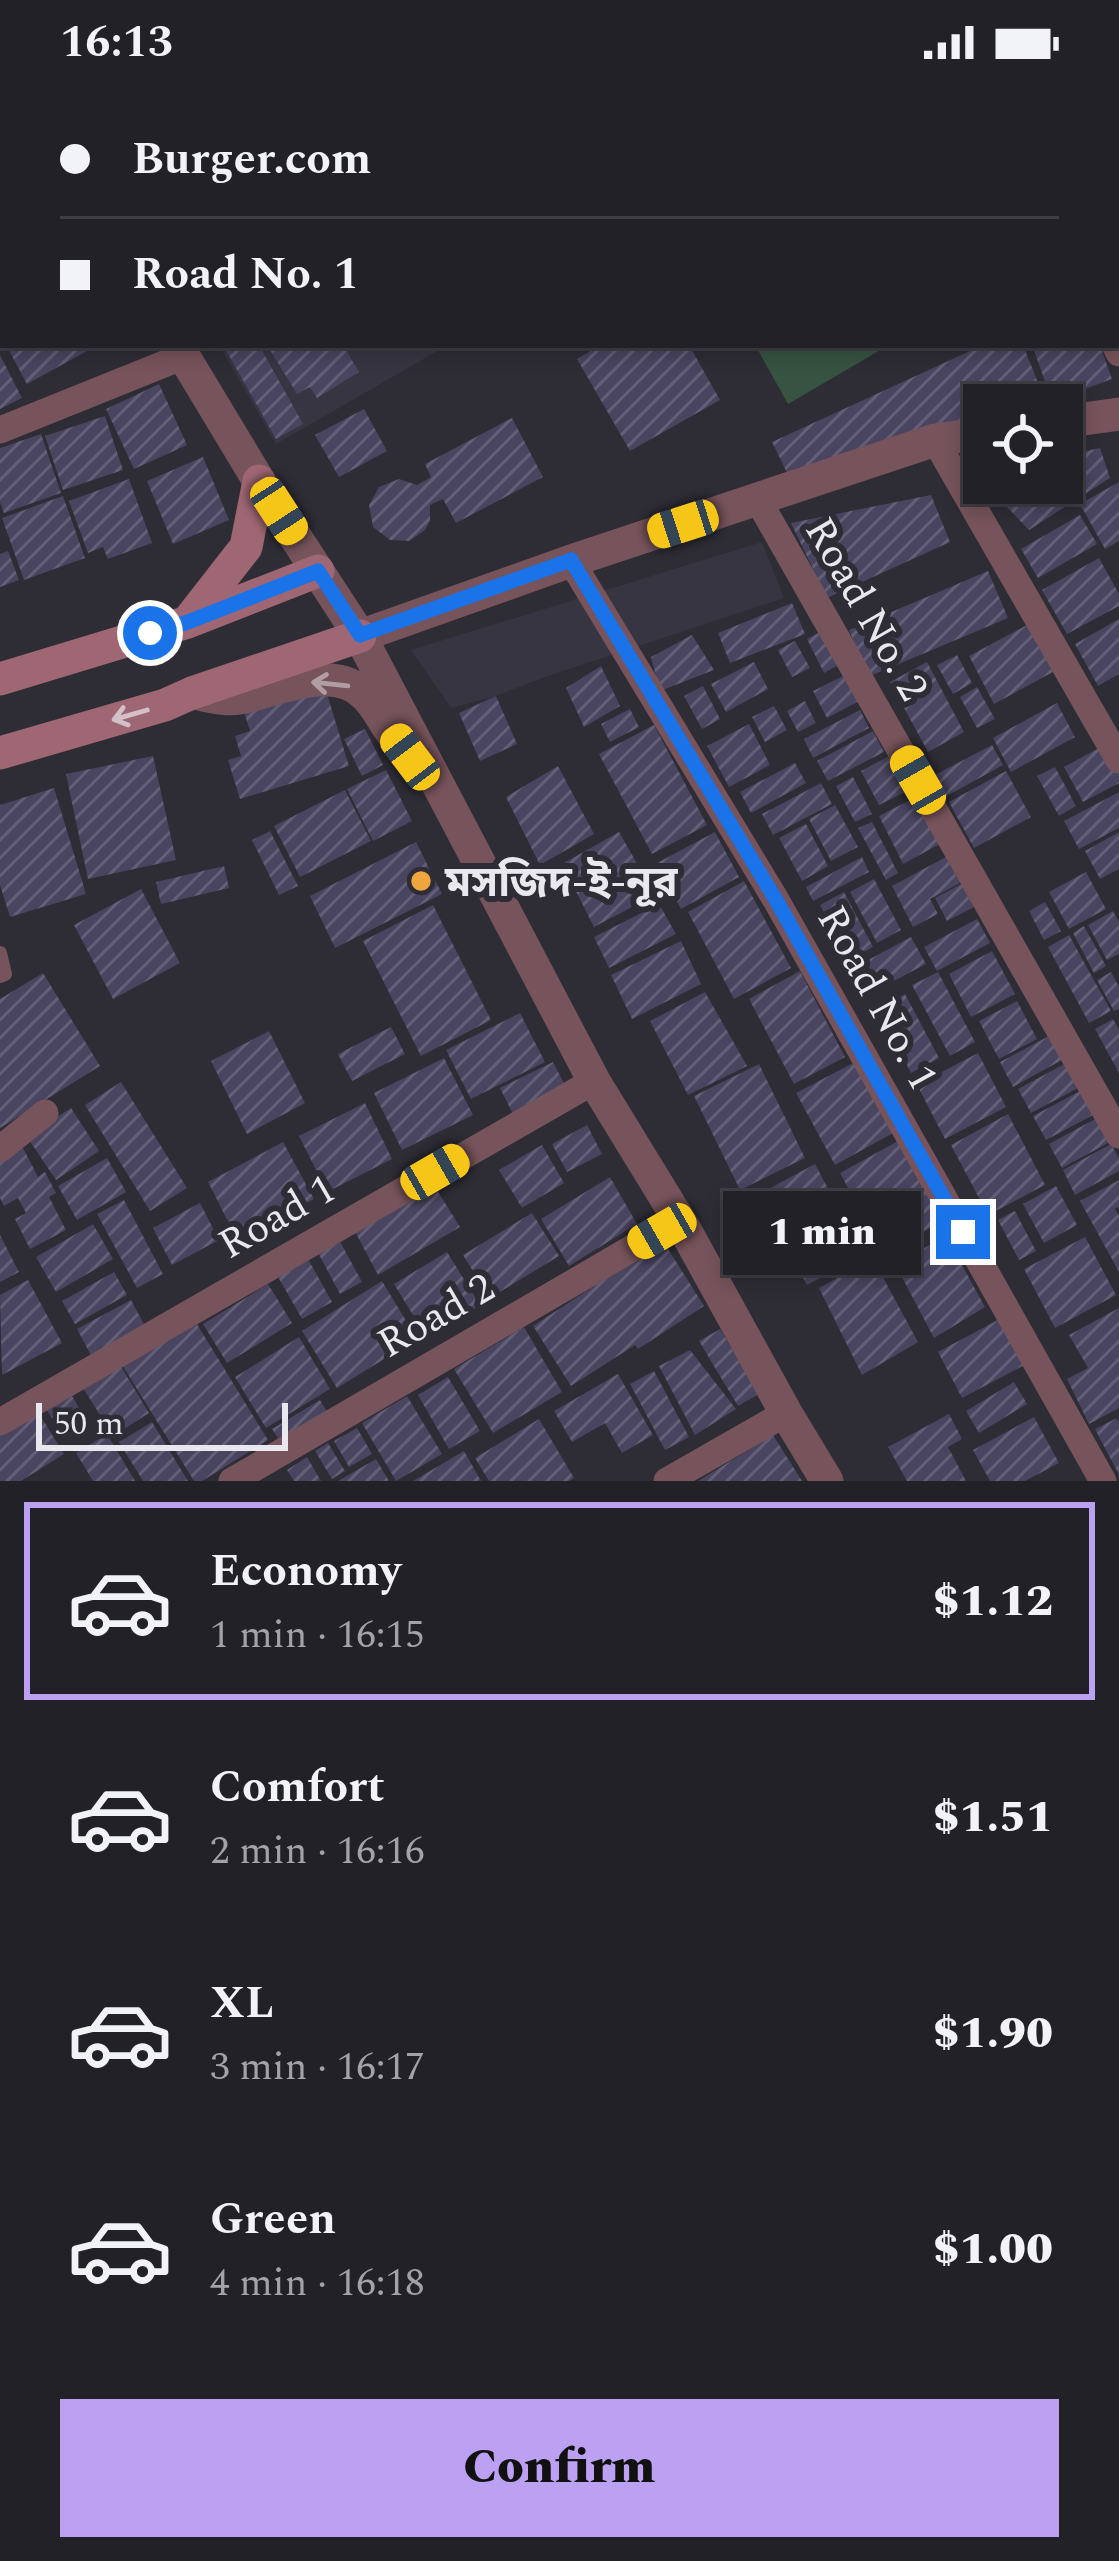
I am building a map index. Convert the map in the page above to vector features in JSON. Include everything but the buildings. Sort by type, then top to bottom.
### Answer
[{"type":"main road","points":[[188,622],[246,547],[259,481]]},
{"type":"main road","points":[[0,679],[188,622],[318,571]]},
{"type":"main road","points":[[0,753],[165,705],[360,635]]},
{"type":"street","points":[[0,430],[181,351],[360,635],[594,1082],[684,1228],[827,1481]]},
{"type":"street","points":[[1083,419],[1119,414]]},
{"type":"street","points":[[360,635],[571,560],[935,440],[963,436]]},
{"type":"street","points":[[935,440],[1119,760]]},
{"type":"street","name":"Road No. 2","points":[[758,500],[1119,1135]]},
{"type":"street","name":"Road No. 1","points":[[571,560],[776,900],[1103,1481]]},
{"type":"street","points":[[192,693],[233,700],[298,683],[346,683],[364,693],[462,826]]},
{"type":"street","name":"Road 1","points":[[0,1422],[594,1082]]},
{"type":"street","points":[[0,1149],[45,1113]]},
{"type":"street","name":"Road 2","points":[[232,1481],[662,1231],[684,1228]]},
{"type":"street","points":[[667,1481],[786,1413]]},
{"type":"lane","points":[[0,953],[5,974],[0,976]]},
{"type":"shaded area","points":[[221,348],[443,348],[276,444]]},
{"type":"shaded area","points":[[762,542],[784,598],[496,696],[451,708],[411,650]]},
{"type":"green space","points":[[757,348],[884,348],[788,404]]},
{"type":"place","name":"মসজিদ-ই-নূর","points":[[421,881]]},
{"type":"route","points":[[150,633],[318,571],[360,635],[571,560],[776,900],[963,1232]]}]
